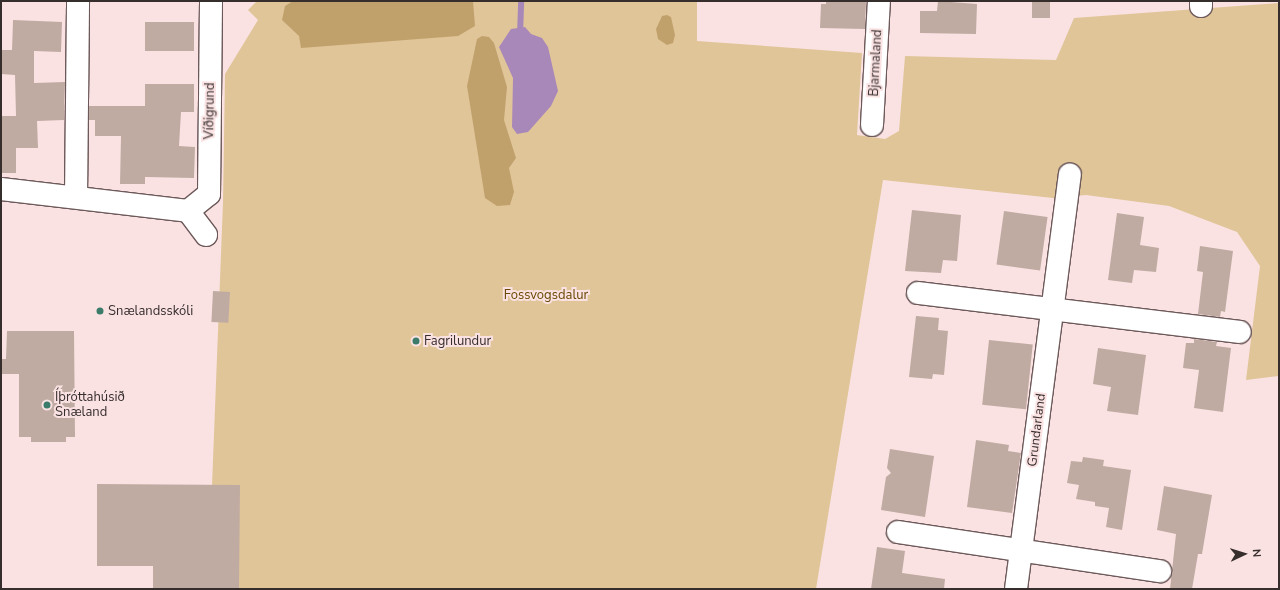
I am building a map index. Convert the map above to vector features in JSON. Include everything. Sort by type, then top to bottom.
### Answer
[{"type":"street","points":[[76,196],[78,1]]},
{"type":"street","name":"Víðigrund","points":[[188,211],[209,194],[211,1]]},
{"type":"street","name":"Bjarmaland","points":[[872,125],[879,1]]},
{"type":"street","name":"Grundarland","points":[[1016,589],[1070,175]]},
{"type":"street","points":[[1,189],[76,196],[188,211],[206,235]]},
{"type":"street","points":[[918,293],[1240,332]]},
{"type":"street","points":[[898,532],[1160,571]]},
{"type":"green space","name":"Fossvogsdalur","points":[[257,1],[697,1],[697,41],[862,53],[857,135],[885,139],[899,131],[905,56],[1056,60],[1074,18],[1279,3],[1279,376],[1246,380],[1260,266],[1237,232],[1169,206],[1086,195],[1053,198],[883,180],[816,589],[208,589],[223,202],[225,74],[258,20],[248,10]]},
{"type":"shaded area","points":[[293,1],[473,1],[475,26],[458,36],[301,48],[299,36],[282,20],[285,6]]},
{"type":"shaded area","points":[[667,15],[671,17],[675,35],[673,43],[667,45],[658,39],[656,29],[662,16]]},
{"type":"shaded area","points":[[525,27],[531,34],[542,38],[548,47],[558,91],[551,106],[528,132],[517,134],[512,127],[513,78],[499,47],[511,29]]},
{"type":"shaded area","points":[[482,36],[489,37],[494,43],[507,87],[504,120],[516,158],[509,168],[514,192],[510,205],[497,206],[485,198],[467,86],[477,39]]},
{"type":"building","points":[[826,1],[866,1],[865,29],[820,28],[821,4],[826,4]]},
{"type":"building","points":[[938,1],[977,4],[976,34],[920,33],[920,11],[937,11]]},
{"type":"building","points":[[1032,1],[1050,1],[1050,18],[1032,18]]},
{"type":"building","points":[[13,20],[62,22],[61,52],[34,51],[34,83],[65,82],[64,120],[37,121],[38,148],[16,148],[16,173],[1,173],[1,116],[16,116],[15,75],[1,74],[1,50],[12,50]]},
{"type":"building","points":[[145,22],[194,22],[194,51],[145,51]]},
{"type":"building","points":[[145,84],[194,84],[194,112],[181,112],[179,146],[195,147],[194,178],[145,177],[145,184],[120,184],[121,136],[95,136],[95,120],[89,120],[89,106],[145,106]]},
{"type":"building","points":[[912,210],[961,215],[957,261],[943,260],[941,273],[905,271]]},
{"type":"building","points":[[1004,211],[1048,217],[1040,271],[996,264]]},
{"type":"building","points":[[1117,213],[1144,217],[1140,245],[1159,248],[1156,272],[1134,270],[1132,283],[1108,280]]},
{"type":"building","points":[[1200,246],[1233,251],[1225,312],[1221,311],[1220,317],[1198,314],[1203,272],[1197,271]]},
{"type":"building","points":[[213,291],[230,292],[228,323],[211,322]]},
{"type":"building","points":[[916,316],[939,318],[938,330],[948,331],[944,375],[933,374],[932,379],[909,377]]},
{"type":"building","name":"Íþróttahúsið Snæland","points":[[7,331],[74,331],[75,437],[66,437],[66,442],[31,442],[31,437],[19,437],[19,374],[1,374],[1,359],[6,359]]},
{"type":"building","points":[[1194,339],[1217,342],[1216,346],[1231,348],[1223,412],[1194,408],[1199,370],[1183,368],[1186,343],[1194,343]]},
{"type":"building","points":[[989,340],[1033,345],[1026,409],[982,405]]},
{"type":"building","points":[[1098,348],[1146,355],[1138,415],[1107,411],[1111,387],[1093,384]]},
{"type":"building","points":[[976,440],[1009,445],[1008,451],[1021,453],[1012,513],[967,507]]},
{"type":"building","points":[[890,449],[934,456],[925,517],[881,510],[886,477],[891,473],[887,468]]},
{"type":"building","points":[[1083,457],[1104,460],[1103,466],[1131,470],[1122,530],[1106,527],[1109,508],[1095,506],[1095,502],[1076,499],[1079,485],[1067,483],[1071,461],[1082,462]]},
{"type":"building","points":[[97,484],[240,485],[239,589],[153,589],[153,566],[97,566]]},
{"type":"building","points":[[1164,486],[1212,495],[1202,554],[1198,554],[1192,589],[1170,589],[1176,534],[1157,530]]},
{"type":"building","points":[[877,547],[905,551],[902,573],[945,579],[944,589],[871,589]]},
{"type":"waterway","points":[[520,35],[521,1]]},
{"type":"place","name":"Snælandsskóli","points":[[100,311]]},
{"type":"place","name":"Fagrilundur","points":[[416,341]]},
{"type":"place","name":"Íþróttahúsið Snæland","points":[[47,405]]}]
